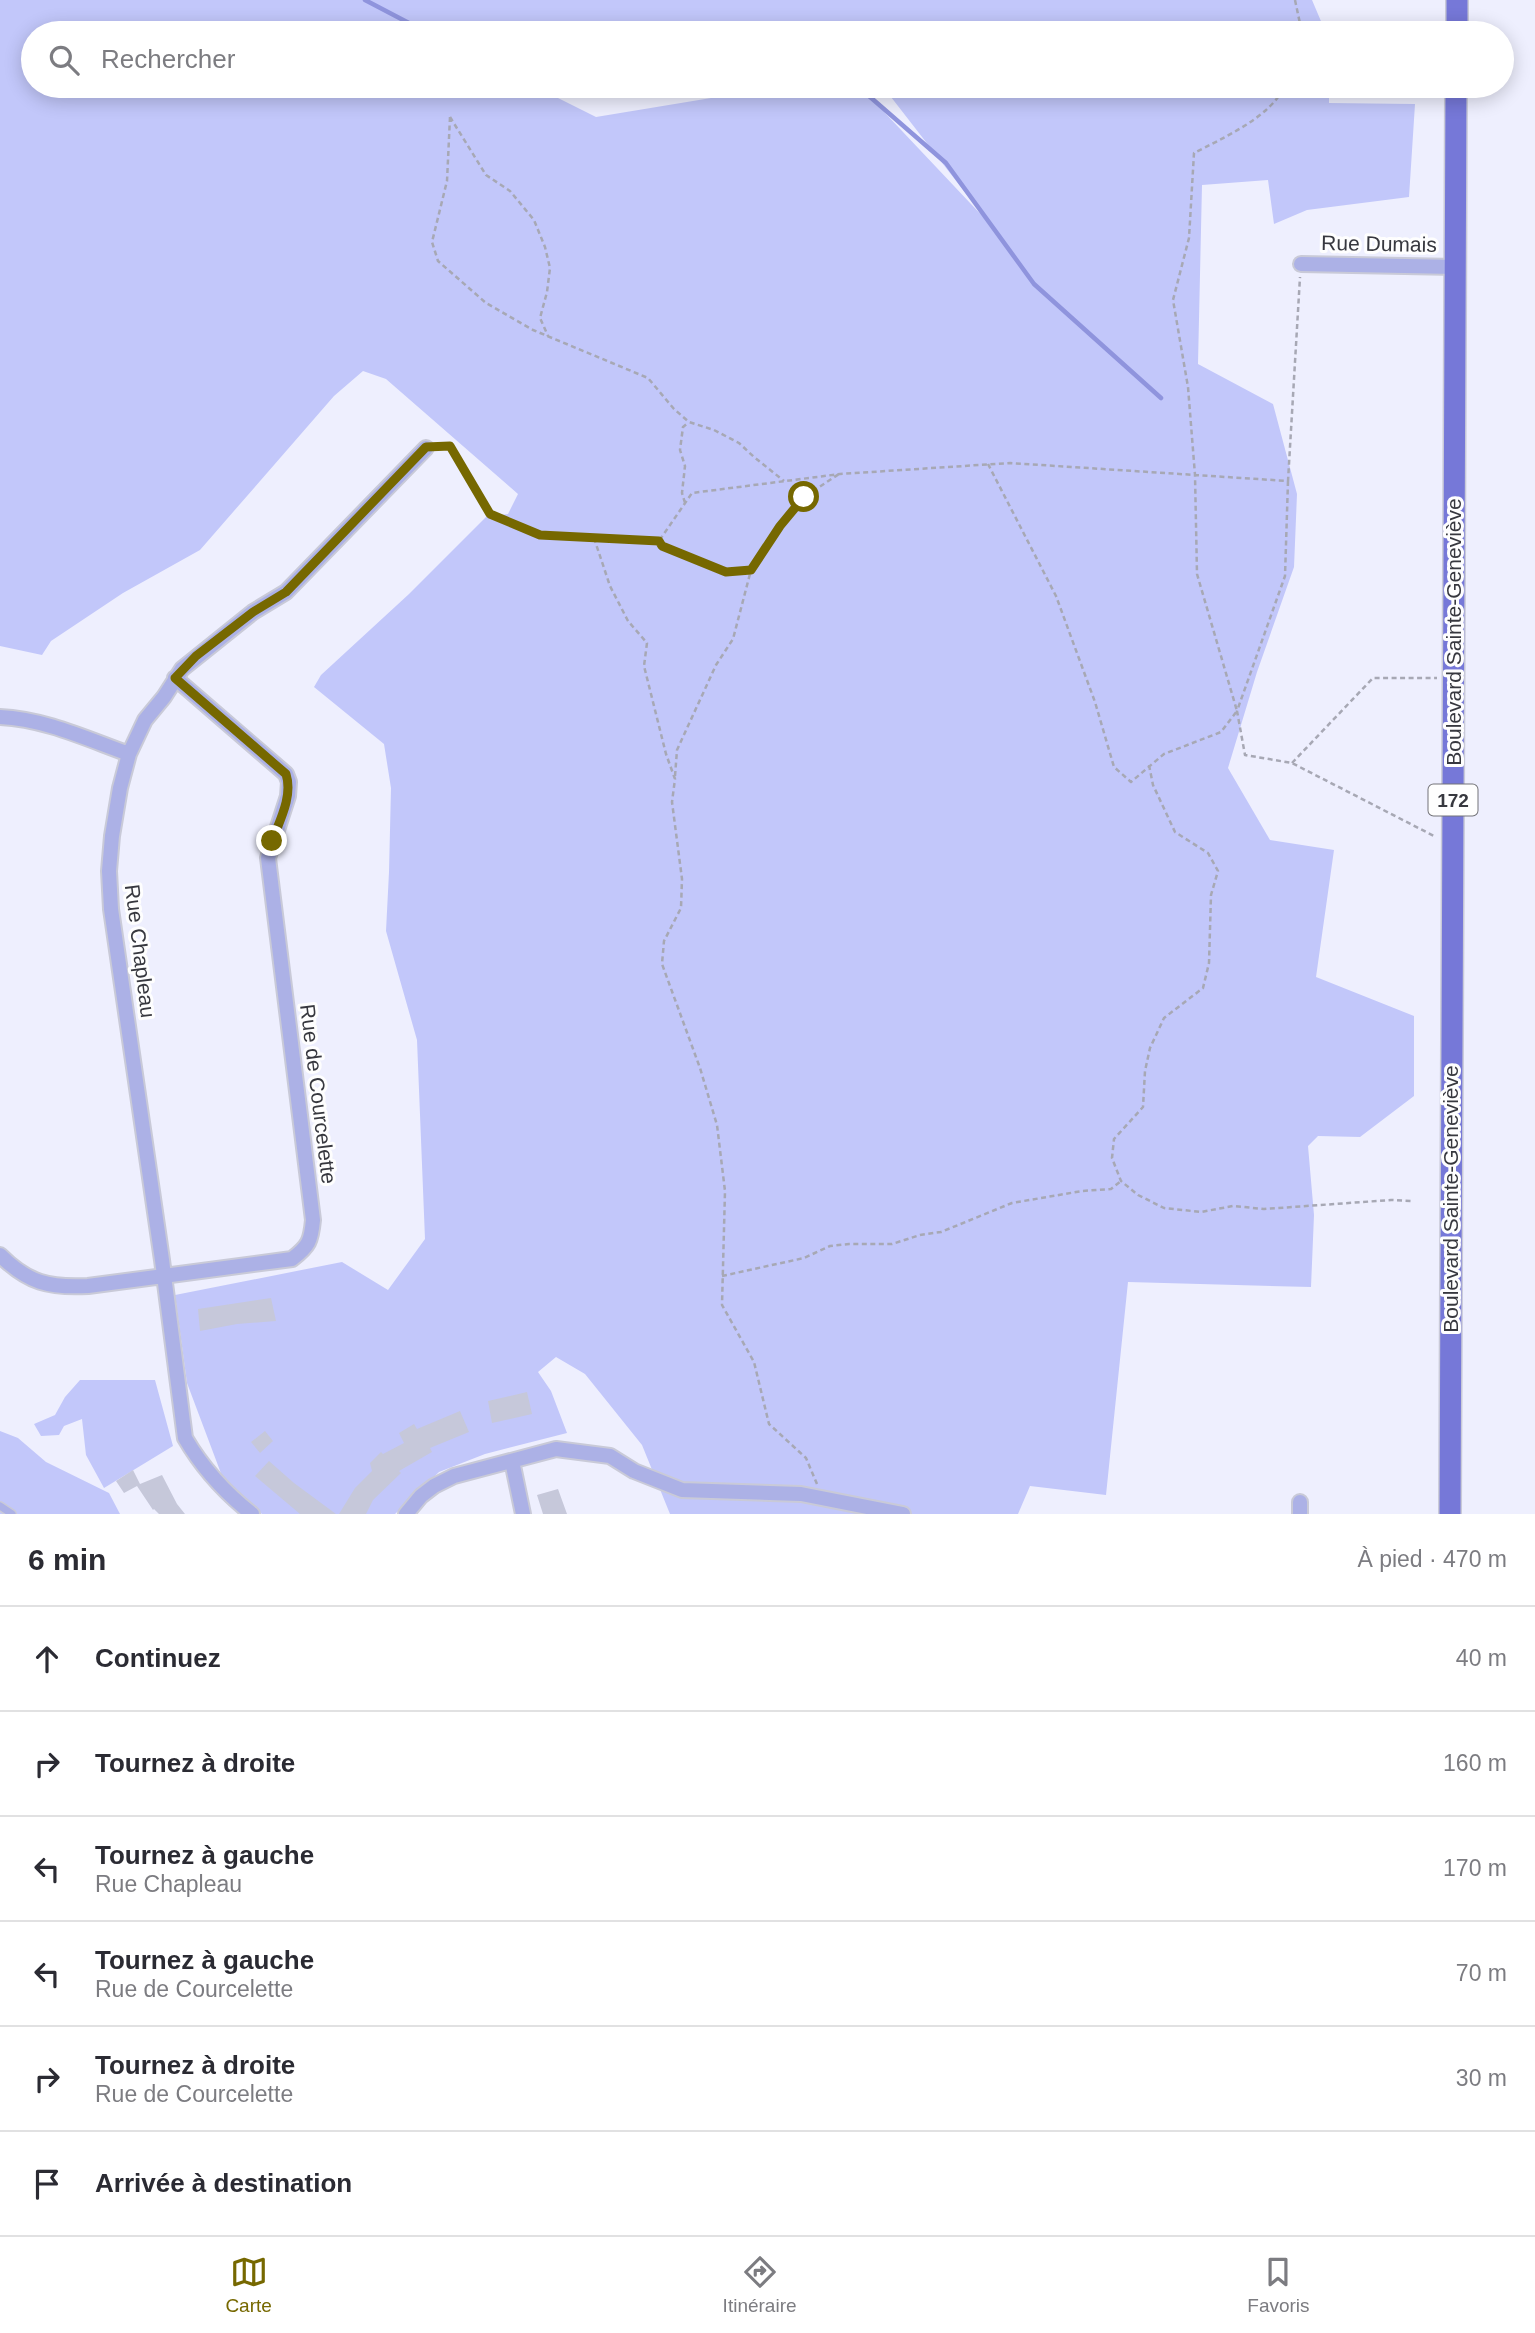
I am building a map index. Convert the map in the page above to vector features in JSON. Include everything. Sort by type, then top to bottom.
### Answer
[{"type":"main road","points":[[1457,0],[1457,21]]},
{"type":"main road","name":"Boulevard Sainte-Geneviève","points":[[1450,1514],[1456,98]]},
{"type":"street","name":"Rue Dumais","points":[[1301,264],[1455,267]]},
{"type":"street","name":"Rue Chapleau","points":[[252,1514],[224,1492],[197,1460],[185,1438],[111,909],[112,836],[129,754],[145,720],[175,678],[196,656],[253,612],[286,592],[426,447]]},
{"type":"street","name":"Rue de Courcelette","points":[[0,1255],[29,1279],[67,1287],[88,1286],[292,1259],[305,1249],[312,1238],[313,1220],[268,858],[288,796],[289,782],[286,774],[175,678]]},
{"type":"street","points":[[0,716],[41,723],[129,754]]},
{"type":"street","points":[[406,1514],[421,1496],[454,1476],[556,1449],[610,1456],[634,1471],[682,1490],[801,1494],[903,1514]]},
{"type":"street","points":[[512,1461],[523,1514]]},
{"type":"lane","points":[[0,1506],[12,1514]]},
{"type":"path","points":[[1295,0],[1299,21]]},
{"type":"path","points":[[1276,98],[1247,126],[1194,153],[1189,238],[1173,300],[1188,387],[1195,475],[1197,574],[1237,712],[1245,755],[1292,764],[1453,845]]},
{"type":"path","points":[[549,337],[540,318],[550,268],[534,220],[510,191],[486,175],[450,117],[447,181],[432,242],[438,261],[486,303],[549,337],[648,378],[674,409],[689,422],[714,430],[739,443],[783,481]]},
{"type":"path","points":[[988,464],[1056,596],[1095,702],[1114,767],[1131,782],[1164,754],[1221,732],[1237,712],[1285,576],[1301,264]]},
{"type":"path","points":[[685,503],[682,493],[685,466],[680,450],[683,427],[689,422]]},
{"type":"path","points":[[426,447],[450,446],[490,514],[540,535],[659,541]]},
{"type":"path","points":[[659,541],[692,493],[840,474],[1010,463],[1288,481]]},
{"type":"path","points":[[821,1498],[806,1458],[769,1424],[754,1363],[722,1304],[724,1191],[717,1125],[701,1068],[662,964],[664,941],[681,908],[682,879],[672,802],[677,750],[716,665],[733,639],[751,570],[780,526],[804,497],[840,474]]},
{"type":"path","points":[[594,538],[610,586],[628,621],[647,643],[644,666],[675,779]]},
{"type":"path","points":[[659,541],[662,546],[726,572],[751,570]]},
{"type":"path","points":[[1292,764],[1373,678],[1454,678]]},
{"type":"path","points":[[1149,765],[1153,785],[1175,832],[1208,853],[1218,871],[1211,895],[1209,963],[1203,988],[1164,1018],[1150,1048],[1143,1107],[1114,1139],[1112,1158],[1121,1181],[1138,1195],[1164,1208],[1201,1212],[1233,1206],[1264,1209],[1391,1200],[1413,1201]]},
{"type":"path","points":[[722,1276],[804,1258],[830,1246],[892,1244],[920,1235],[941,1233],[1012,1203],[1111,1189],[1121,1181]]},
{"type":"shaded area","points":[[0,0],[1312,0],[1321,21],[21,21],[21,98],[558,98],[596,117],[711,98],[871,98],[988,222],[892,98],[1329,98],[1329,103],[1415,104],[1409,197],[1307,210],[1274,224],[1268,180],[1202,185],[1198,364],[1273,404],[1297,494],[1294,567],[1257,672],[1228,768],[1270,840],[1334,850],[1316,977],[1414,1016],[1414,1096],[1360,1137],[1318,1136],[1308,1146],[1314,1215],[1311,1287],[1128,1282],[1106,1495],[1030,1486],[1018,1514],[670,1514],[642,1445],[585,1374],[556,1357],[538,1372],[551,1391],[567,1433],[485,1454],[439,1472],[395,1514],[262,1514],[225,1484],[187,1383],[175,1295],[342,1262],[388,1290],[425,1239],[417,1040],[386,931],[391,788],[384,744],[314,687],[321,675],[409,594],[486,517],[508,514],[518,494],[386,379],[363,371],[334,396],[200,550],[123,593],[51,641],[42,655],[0,646]]},
{"type":"shaded area","points":[[80,1380],[155,1380],[173,1446],[104,1488],[86,1455],[82,1419],[64,1426],[59,1435],[41,1436],[34,1424],[55,1415],[65,1397]]},
{"type":"shaded area","points":[[0,1431],[18,1438],[46,1462],[109,1493],[120,1514],[0,1514]]},
{"type":"building","points":[[271,1298],[276,1321],[237,1324],[200,1331],[198,1309]]},
{"type":"building","points":[[527,1392],[532,1414],[492,1423],[488,1401]]},
{"type":"building","points":[[460,1411],[469,1432],[430,1448],[432,1452],[399,1471],[401,1473],[373,1500],[366,1514],[339,1514],[355,1488],[372,1471],[370,1463],[381,1452],[383,1454],[404,1443],[399,1433],[414,1424],[417,1429]]},
{"type":"building","points":[[265,1431],[273,1441],[260,1453],[251,1442]]},
{"type":"building","points":[[269,1461],[336,1514],[300,1514],[255,1476]]},
{"type":"building","points":[[133,1470],[140,1484],[162,1475],[185,1514],[159,1514],[153,1510],[137,1486],[124,1493],[116,1481]]},
{"type":"building","points":[[558,1489],[567,1514],[543,1514],[537,1495]]},
{"type":"waterway","points":[[365,0],[405,21]]},
{"type":"waterway","points":[[871,98],[946,163],[1034,284],[1161,398]]},
{"type":"route","points":[[272,841],[288,796],[289,782],[286,774],[175,678],[196,656],[226,632],[286,592],[426,447],[450,446],[490,514],[540,535],[659,541],[662,546],[726,572],[751,570],[780,526],[804,497]]}]
